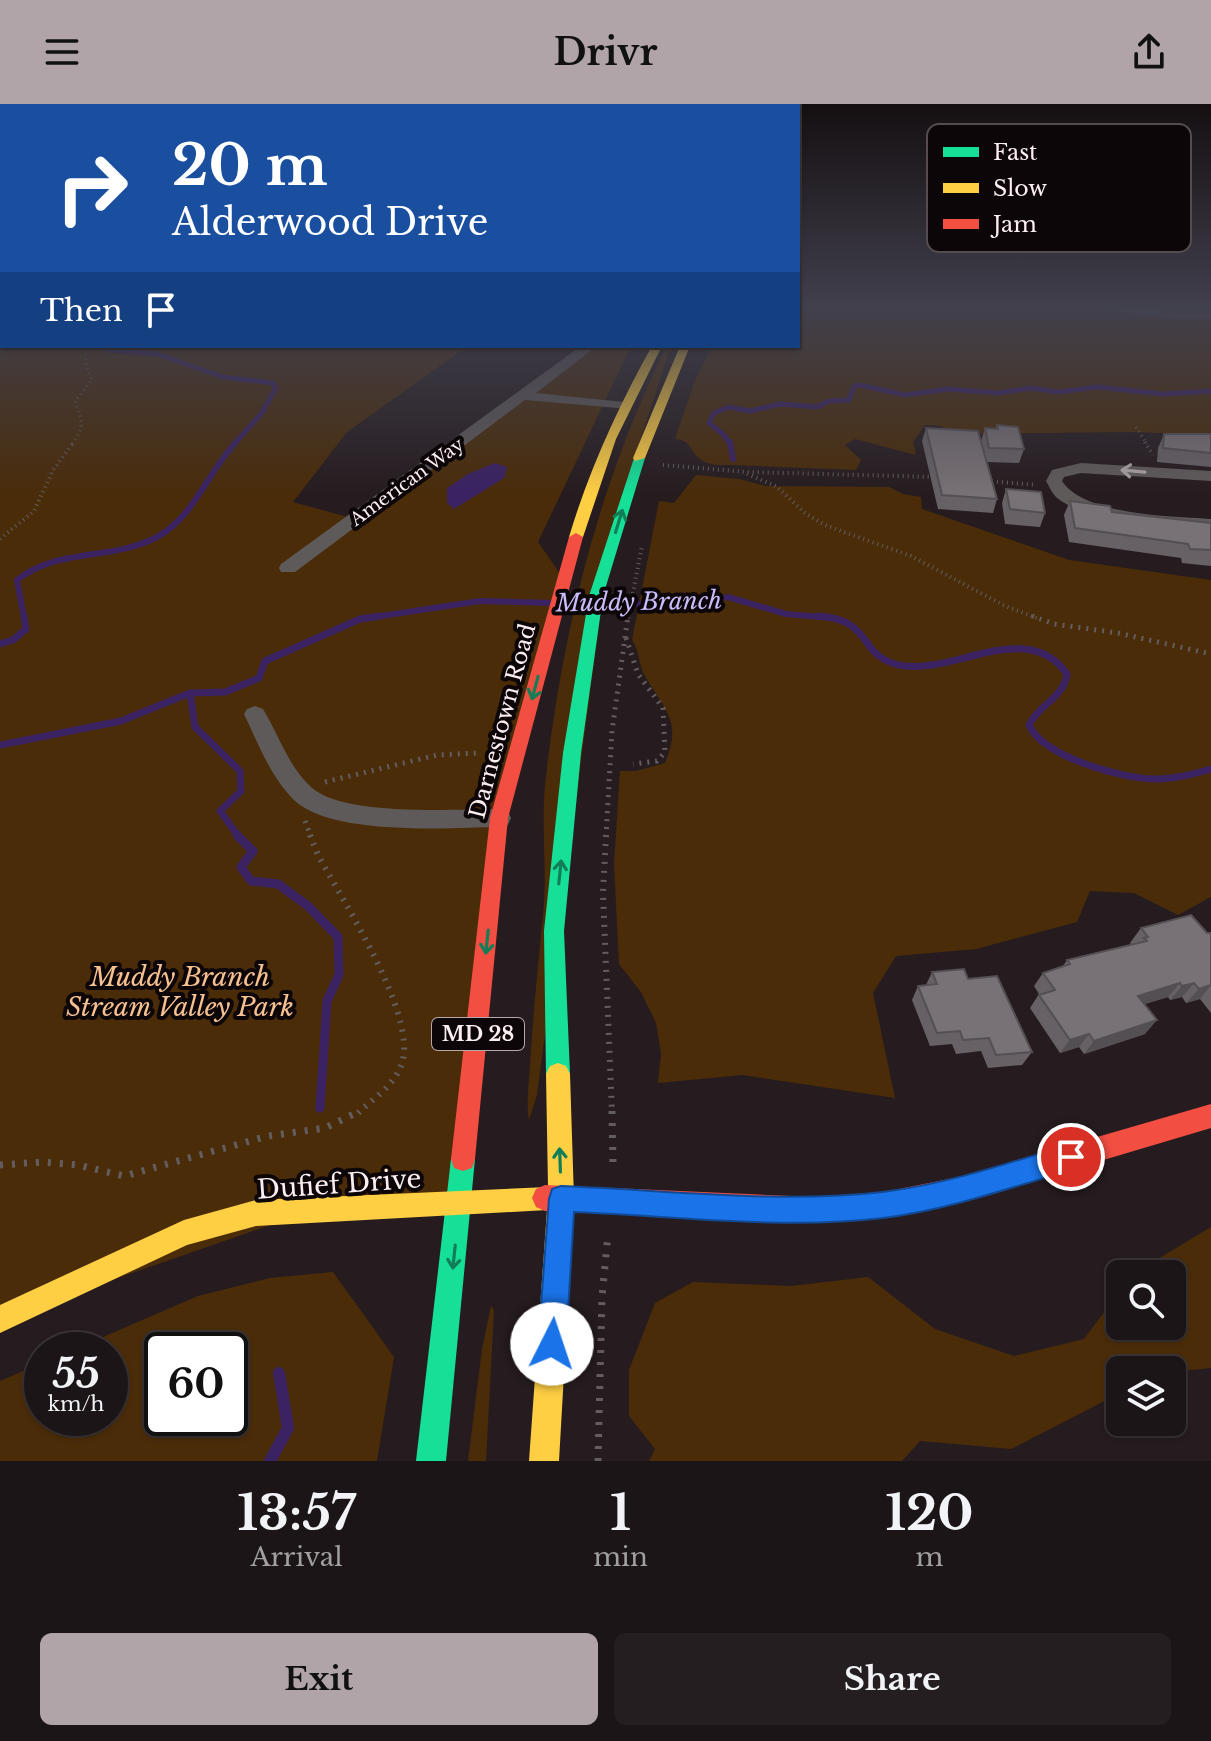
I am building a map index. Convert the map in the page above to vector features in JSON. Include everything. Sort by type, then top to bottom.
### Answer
[{"type":"main road","name":"Darnestown Road","points":[[431,1461],[461,1202],[499,818],[589,489],[624,406],[644,369]]},
{"type":"main road","name":"MD 28","points":[[544,1461],[561,1199],[554,931],[572,753],[596,596],[638,459],[675,369]]},
{"type":"main road","name":"Dufief Drive","points":[[0,1319],[184,1233],[256,1213],[511,1198],[612,1199],[814,1210],[884,1205],[959,1190],[1211,1116]]},
{"type":"street","name":"American Way","points":[[288,568],[560,369]]},
{"type":"street","points":[[525,396],[624,406]]},
{"type":"street","points":[[1211,476],[1081,468],[1058,474],[1055,486],[1063,497],[1088,508],[1211,524]]},
{"type":"street","points":[[255,714],[285,773],[312,802],[339,812],[499,818]]},
{"type":"path","points":[[0,539],[34,511],[53,470],[83,430],[84,422],[75,401],[92,380],[88,369]]},
{"type":"path","points":[[1136,427],[1163,473]]},
{"type":"path","points":[[663,465],[742,472],[941,478]]},
{"type":"path","points":[[742,472],[776,486],[806,514],[827,526],[911,556],[941,575],[1003,605],[1054,624],[1118,633],[1211,654]]},
{"type":"path","points":[[987,481],[1055,486]]},
{"type":"path","points":[[598,1461],[602,1297],[612,1199],[614,1126],[609,1092],[603,893],[612,731],[631,595]]},
{"type":"path","points":[[625,637],[638,674],[663,708],[665,727],[665,752],[657,761],[633,764]]},
{"type":"path","points":[[0,1165],[42,1162],[78,1165],[124,1176],[268,1136],[325,1128],[353,1117],[395,1080],[403,1062],[406,1039],[384,976],[305,825],[315,789],[328,780],[345,779],[437,755],[477,753]]},
{"type":"green space","name":"Muddy Branch Stream Valley Park","points":[[0,369],[435,369],[347,432],[293,502],[362,521],[566,369],[620,369],[538,542],[563,578],[499,818],[461,1202],[316,1209],[0,1319]]},
{"type":"green space","points":[[656,369],[663,369],[612,526],[537,1095],[529,1120],[528,1086],[544,898],[544,793],[553,720],[588,555],[622,448]]},
{"type":"green space","points":[[701,369],[1211,369],[1211,435],[1134,432],[951,434],[941,426],[925,425],[913,442],[916,455],[855,439],[845,445],[861,460],[856,470],[719,465],[702,461],[687,443],[675,439]]},
{"type":"green space","points":[[696,475],[739,479],[766,486],[889,487],[903,494],[921,497],[922,509],[1069,560],[1211,580],[1211,897],[1178,915],[1134,893],[1090,891],[1077,922],[976,949],[896,956],[873,993],[895,1098],[743,1075],[658,1083],[661,1053],[656,1023],[641,992],[619,964],[614,864],[620,771],[636,771],[665,763],[670,749],[672,726],[669,716],[643,671],[632,640],[659,501],[674,503]]},
{"type":"green space","points":[[1211,1227],[1211,1368],[1186,1371],[1186,1356],[1106,1356],[1106,1400],[1011,1449],[920,1441],[902,1461],[649,1461],[655,1449],[629,1416],[629,1370],[655,1303],[693,1282],[791,1286],[868,1277],[935,1329],[1014,1356],[1084,1339],[1106,1310],[1106,1340],[1186,1340],[1186,1260],[1156,1260]]},
{"type":"green space","points":[[333,1272],[394,1357],[377,1461],[0,1461],[0,1381],[24,1371],[24,1436],[128,1436],[128,1332],[115,1332],[198,1296],[270,1278]]},
{"type":"green space","points":[[491,1306],[494,1310],[486,1461],[468,1461],[482,1349]]},
{"type":"shaded area","points":[[495,463],[507,467],[504,478],[454,509],[447,503],[447,488],[468,474]]},
{"type":"building","points":[[997,425],[1018,427],[1024,449],[989,448],[985,428],[998,429]]},
{"type":"building","points":[[926,428],[978,431],[997,499],[942,495]]},
{"type":"building","points":[[1164,434],[1211,434],[1211,453],[1163,448]]},
{"type":"building","points":[[1006,489],[1041,492],[1045,513],[1010,509]]},
{"type":"building","points":[[1070,501],[1110,506],[1112,512],[1211,523],[1211,550],[1075,528]]},
{"type":"building","points":[[1191,915],[1207,933],[1211,933],[1211,985],[1199,989],[1194,983],[1182,986],[1180,983],[1138,996],[1157,1020],[1094,1041],[1089,1034],[1070,1040],[1039,995],[1055,990],[1043,973],[1070,964],[1067,960],[1147,941],[1144,938],[1148,937],[1141,928]]},
{"type":"building","points":[[964,969],[968,979],[997,976],[1032,1052],[996,1055],[989,1038],[963,1040],[960,1031],[937,1033],[918,986],[937,984],[932,972]]},
{"type":"waterway","name":"Muddy Branch","points":[[201,369],[223,377],[273,383],[276,388],[261,414],[234,444]]},
{"type":"waterway","points":[[730,444],[709,423],[714,413],[729,407],[750,411],[780,404],[817,407],[829,401],[849,400],[854,386],[860,385],[905,395],[948,389],[998,393],[1031,388],[1058,392],[1098,387],[1163,394],[1211,391]]},
{"type":"waterway","name":"Muddy Branch","points":[[24,618],[17,580],[50,563],[122,549],[157,537],[191,506],[236,442]]},
{"type":"waterway","points":[[730,442],[733,459]]},
{"type":"waterway","name":"Muddy Branch","points":[[601,605],[692,603],[728,597],[786,614],[825,617]]},
{"type":"waterway","name":"Muddy Branch","points":[[368,618],[480,601],[552,603]]},
{"type":"waterway","name":"Muddy Branch","points":[[0,644],[13,640],[26,629],[24,616]]},
{"type":"waterway","name":"Muddy Branch","points":[[190,693],[225,692],[259,678],[265,661],[360,619],[381,616]]},
{"type":"waterway","name":"Muddy Branch","points":[[818,616],[825,617]]},
{"type":"waterway","name":"Muddy Branch","points":[[825,617],[834,618]]},
{"type":"waterway","name":"Muddy Branch","points":[[825,617],[848,623],[881,658],[892,663],[913,666],[936,664],[1007,649],[1030,650],[1050,657],[1067,674],[1065,682],[1029,725],[1037,737],[1050,747],[1085,764],[1142,778],[1170,778],[1211,769]]},
{"type":"waterway","name":"Muddy Branch","points":[[0,745],[121,721],[190,693]]},
{"type":"waterway","points":[[190,693],[195,727],[240,771],[241,791],[220,811],[239,837]]},
{"type":"waterway","points":[[239,837],[253,851],[241,867],[251,881],[278,884],[308,906],[338,937],[339,975],[327,1001],[320,1108]]},
{"type":"waterway","points":[[270,1461],[288,1428],[279,1373]]},
{"type":"traffic: fast","points":[[558,1074],[554,931],[572,753],[596,596],[639,458]]},
{"type":"traffic: fast","points":[[431,1461],[463,1159]]},
{"type":"traffic: slow","points":[[576,537],[610,439],[645,369]]},
{"type":"traffic: slow","points":[[639,458],[675,369]]},
{"type":"traffic: slow","points":[[544,1461],[561,1199],[558,1074]]},
{"type":"traffic: slow","points":[[0,1319],[184,1233],[256,1213],[545,1198]]},
{"type":"traffic: jam","points":[[463,1159],[499,818],[576,537]]},
{"type":"traffic: jam","points":[[545,1198],[814,1210],[884,1205],[959,1190],[1211,1116]]},
{"type":"route","points":[[552,1344],[561,1199],[814,1210],[884,1205],[959,1190],[1071,1157]]}]
